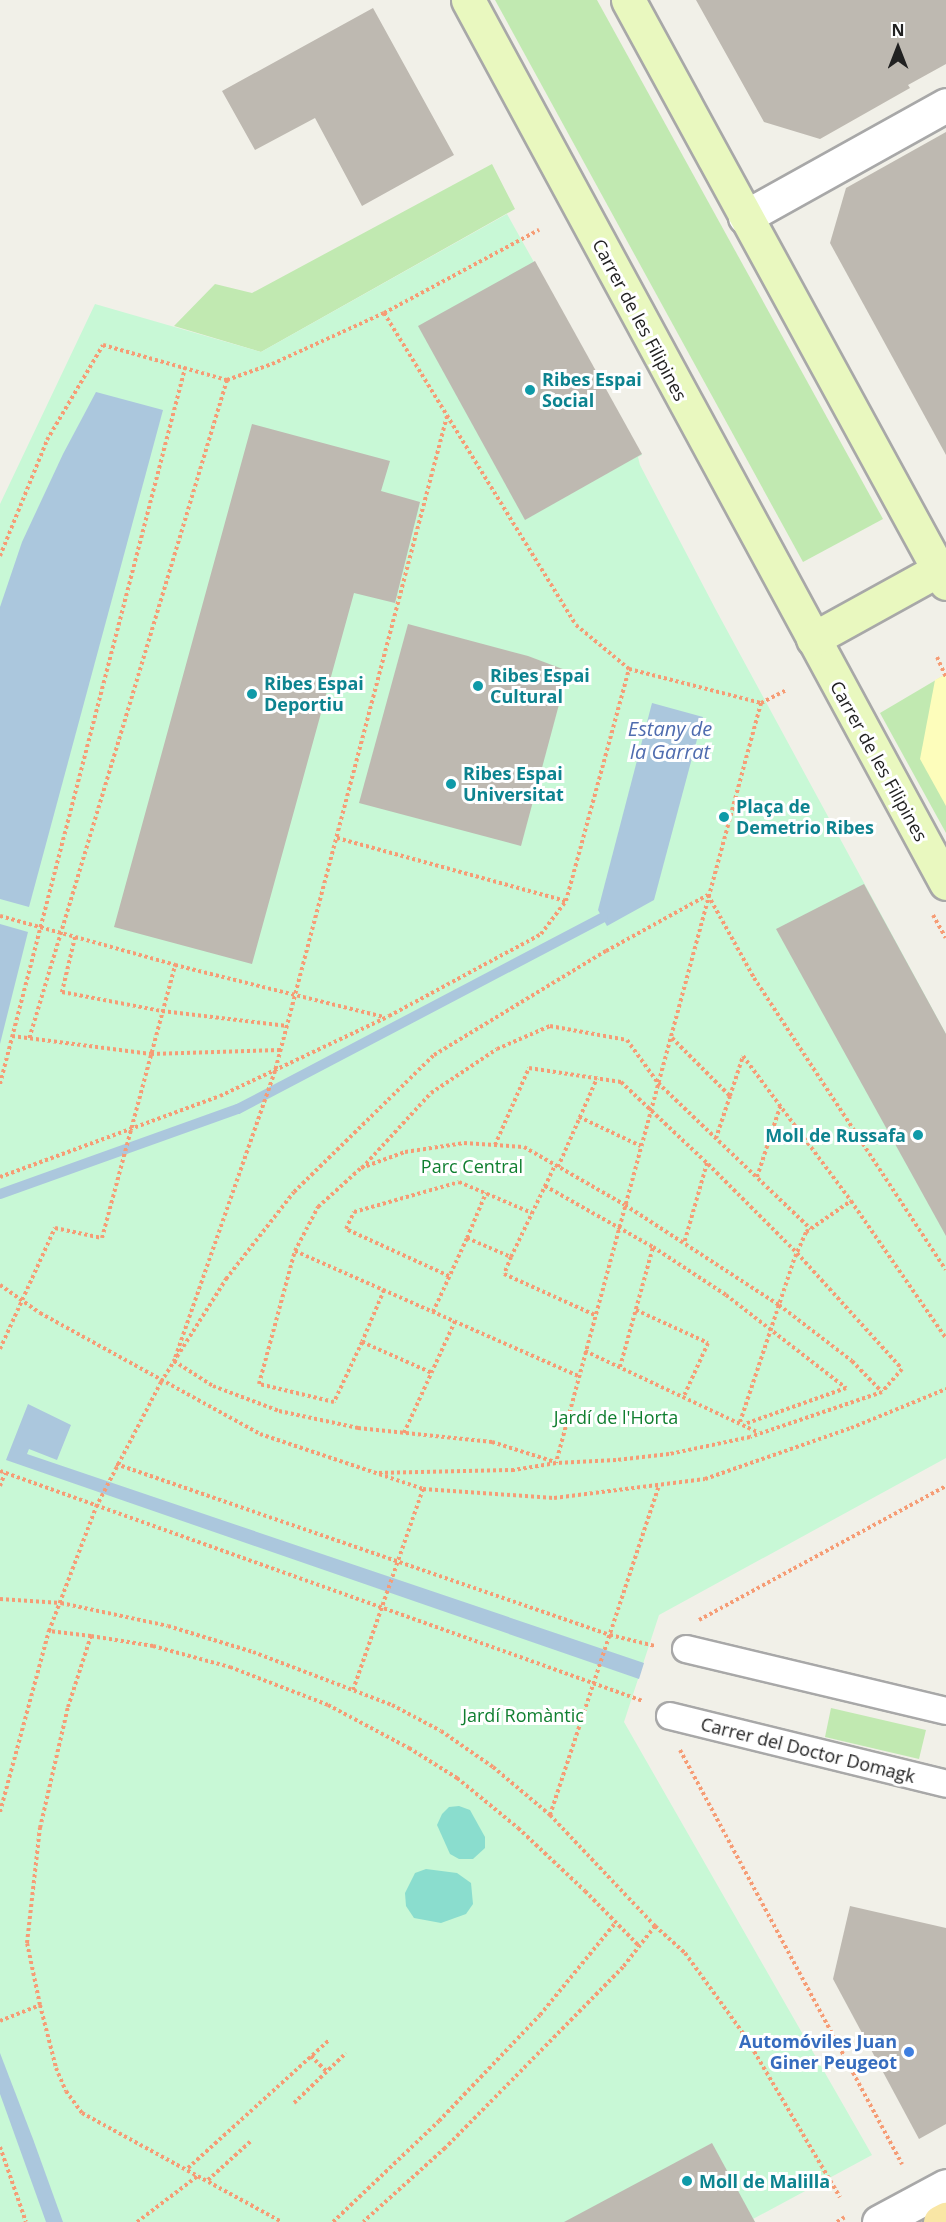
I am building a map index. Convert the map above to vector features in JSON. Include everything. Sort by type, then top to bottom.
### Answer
[{"type":"main road","name":"Carrer de les Filipines","points":[[468,0],[946,883]]},
{"type":"main road","points":[[627,0],[943,573],[813,639]]},
{"type":"main road","points":[[940,2222],[946,2219]]},
{"type":"street","points":[[746,217],[946,105]]},
{"type":"street","points":[[686,1649],[946,1711]]},
{"type":"street","name":"Carrer del Doctor Domagk","points":[[670,1716],[946,1784]]},
{"type":"street","points":[[879,2222],[946,2186]]},
{"type":"path","points":[[0,556],[47,440],[103,345],[227,380],[272,364],[384,313],[539,230]]},
{"type":"path","points":[[384,313],[576,626],[629,669],[761,703],[786,690]]},
{"type":"path","points":[[0,1084],[185,368]]},
{"type":"path","points":[[29,1039],[227,380]]},
{"type":"path","points":[[174,1361],[275,1071],[288,1026],[447,416]]},
{"type":"path","points":[[937,657],[946,677]]},
{"type":"path","points":[[0,1177],[220,1096],[385,1017],[541,934],[566,901],[629,669]]},
{"type":"path","points":[[556,1463],[761,703]]},
{"type":"path","points":[[337,838],[566,901]]},
{"type":"path","points":[[708,895],[754,978],[946,1270]]},
{"type":"path","points":[[0,1812],[49,1631],[96,1507],[116,1464],[161,1382],[225,1280],[294,1192],[434,1055],[606,951],[708,895]]},
{"type":"path","points":[[0,916],[175,965],[385,1017]]},
{"type":"path","points":[[75,937],[62,992],[162,1011],[288,1026]]},
{"type":"path","points":[[0,1349],[55,1228],[102,1238],[134,1126],[175,965]]},
{"type":"path","points":[[384,1290],[334,1402],[259,1384],[295,1251],[318,1207],[361,1168],[431,1093],[497,1049],[550,1026],[627,1040],[658,1083],[811,1229]]},
{"type":"path","points":[[12,1036],[152,1054],[280,1050]]},
{"type":"path","points":[[671,1037],[730,1096]]},
{"type":"path","points":[[716,1138],[743,1056],[851,1201],[946,1338]]},
{"type":"path","points":[[375,1473],[514,1470],[556,1463],[669,1454],[759,1433],[882,1392],[902,1369],[797,1253],[707,1163],[621,1082],[530,1068],[495,1145]]},
{"type":"path","points":[[595,1315],[504,1274],[597,1078]]},
{"type":"path","points":[[757,1178],[781,1106]]},
{"type":"path","points":[[579,1117],[641,1146]]},
{"type":"path","points":[[361,1168],[405,1152],[464,1143],[524,1147],[625,1206],[779,1305],[852,1361],[882,1392]]},
{"type":"path","points":[[684,1244],[707,1163]]},
{"type":"path","points":[[449,1276],[346,1229],[354,1212],[459,1182],[532,1213]]},
{"type":"path","points":[[545,1186],[653,1247],[726,1295],[846,1388],[742,1423]]},
{"type":"path","points":[[433,1312],[486,1193]]},
{"type":"path","points":[[742,1423],[770,1329],[806,1232],[851,1201]]},
{"type":"path","points":[[466,1238],[511,1257]]},
{"type":"path","points":[[620,1367],[653,1247]]},
{"type":"path","points":[[295,1251],[579,1376]]},
{"type":"path","points":[[0,1285],[21,1300],[161,1382],[260,1434],[423,1489],[554,1498],[705,1479],[851,1428],[946,1389]]},
{"type":"path","points":[[636,1310],[708,1343],[684,1396]]},
{"type":"path","points":[[404,1433],[455,1321]]},
{"type":"path","points":[[362,1342],[432,1372]]},
{"type":"path","points":[[585,1351],[759,1433]]},
{"type":"path","points":[[174,1361],[213,1386],[279,1411],[358,1428],[492,1442],[556,1463]]},
{"type":"path","points":[[116,1464],[610,1635],[649,1646],[686,1649],[693,1623],[946,1486]]},
{"type":"path","points":[[0,1471],[381,1609],[633,1695],[670,1716],[667,1727],[902,2164]]},
{"type":"path","points":[[0,1486],[5,1473]]},
{"type":"path","points":[[550,1815],[659,1486]]},
{"type":"path","points":[[353,1690],[423,1489]]},
{"type":"path","points":[[0,1599],[61,1603],[168,1626],[253,1652],[392,1705],[441,1731],[493,1767],[550,1815],[655,1926],[685,1953],[745,2036],[840,2197]]},
{"type":"path","points":[[49,1631],[153,1646],[230,1667],[328,1705],[409,1748],[457,1778],[518,1828],[639,1946]]},
{"type":"path","points":[[91,1636],[68,1707],[40,1828],[27,1943],[56,2068],[66,2091],[82,2112],[188,2168],[282,2222]]},
{"type":"path","points":[[333,2222],[439,2121],[532,2023],[616,1922]]},
{"type":"path","points":[[363,2222],[445,2148],[623,1967],[655,1926]]},
{"type":"path","points":[[0,2021],[40,2004]]},
{"type":"path","points":[[188,2168],[329,2040]]},
{"type":"path","points":[[294,2103],[346,2053]]},
{"type":"path","points":[[311,2056],[327,2072]]},
{"type":"path","points":[[208,2180],[251,2141]]},
{"type":"path","points":[[0,2147],[26,2222]]},
{"type":"path","points":[[137,2222],[199,2175]]},
{"type":"shaded area","points":[[495,0],[597,0],[883,519],[803,562]]},
{"type":"shaded area","points":[[492,164],[515,209],[261,352],[174,326],[215,284],[252,293]]},
{"type":"shaded area","points":[[946,674],[946,833],[880,713]]},
{"type":"shaded area","points":[[831,1708],[926,1730],[919,1759],[825,1737]]},
{"type":"shaded area","points":[[459,1806],[470,1810],[485,1837],[485,1848],[473,1859],[459,1859],[450,1854],[437,1825],[442,1814],[449,1807]]},
{"type":"shaded area","points":[[426,1869],[457,1873],[471,1883],[473,1904],[466,1914],[441,1923],[414,1918],[406,1906],[405,1893],[415,1873]]},
{"type":"sand","points":[[946,674],[946,806],[920,759],[935,680]]},
{"type":"green space","name":"Parc Central","points":[[507,214],[642,455],[638,457],[640,465],[716,610],[946,1034],[946,1458],[659,1615],[624,1722],[872,2155],[753,2219],[755,2222],[0,2222],[0,504],[95,304],[261,352]]},
{"type":"water","points":[[96,392],[163,410],[29,907],[0,899],[0,607],[22,542],[63,454]]},
{"type":"water","name":"Estany de la Garrat","points":[[652,703],[703,717],[654,900],[607,926],[598,910]]},
{"type":"water","points":[[0,924],[28,932],[0,1044]]},
{"type":"water","points":[[28,1404],[71,1425],[57,1460],[29,1449],[27,1454],[644,1663],[639,1679],[6,1460]]},
{"type":"water","points":[[0,2053],[63,2222],[46,2222],[0,2094]]},
{"type":"building","points":[[696,0],[946,0],[946,64],[908,85],[910,88],[820,139],[764,122]]},
{"type":"building","points":[[373,8],[454,155],[362,206],[315,118],[255,150],[222,91]]},
{"type":"building","points":[[946,132],[946,455],[830,243],[846,188]]},
{"type":"building","name":"Ribes Espai Social","points":[[535,261],[642,454],[525,520],[418,326]]},
{"type":"building","name":"Ribes Espai Deportiu","points":[[252,424],[390,461],[381,491],[420,502],[395,603],[354,593],[252,964],[114,927]]},
{"type":"building","points":[[408,624],[528,656],[568,671],[521,846],[359,803]]},
{"type":"building","name":"Moll de Russafa","points":[[864,884],[946,1034],[946,1236],[776,929]]},
{"type":"building","name":"Automóviles Juan Giner Peugeot","points":[[850,1906],[946,1928],[946,2124],[919,2139],[833,1979]]},
{"type":"building","name":"Moll de Malilla","points":[[712,2143],[755,2222],[564,2222]]},
{"type":"waterway","points":[[0,1194],[238,1109],[603,917]]},
{"type":"place","name":"Ribes Espai Social","points":[[530,390]]},
{"type":"place","name":"Ribes Espai Cultural","points":[[478,686]]},
{"type":"place","name":"Ribes Espai Deportiu","points":[[252,694]]},
{"type":"place","name":"Ribes Espai Universitat","points":[[451,784]]},
{"type":"place","name":"Plaça de Demetrio Ribes","points":[[724,817]]},
{"type":"place","name":"Moll de Russafa","points":[[918,1135]]},
{"type":"place","name":"Automóviles Juan Giner Peugeot","points":[[909,2052]]},
{"type":"place","name":"Moll de Malilla","points":[[687,2181]]},
{"type":"park label","name":"Jardí de l'Horta","points":[[616,1417]]},
{"type":"park label","name":"Jardí Romàntic","points":[[523,1715]]}]
